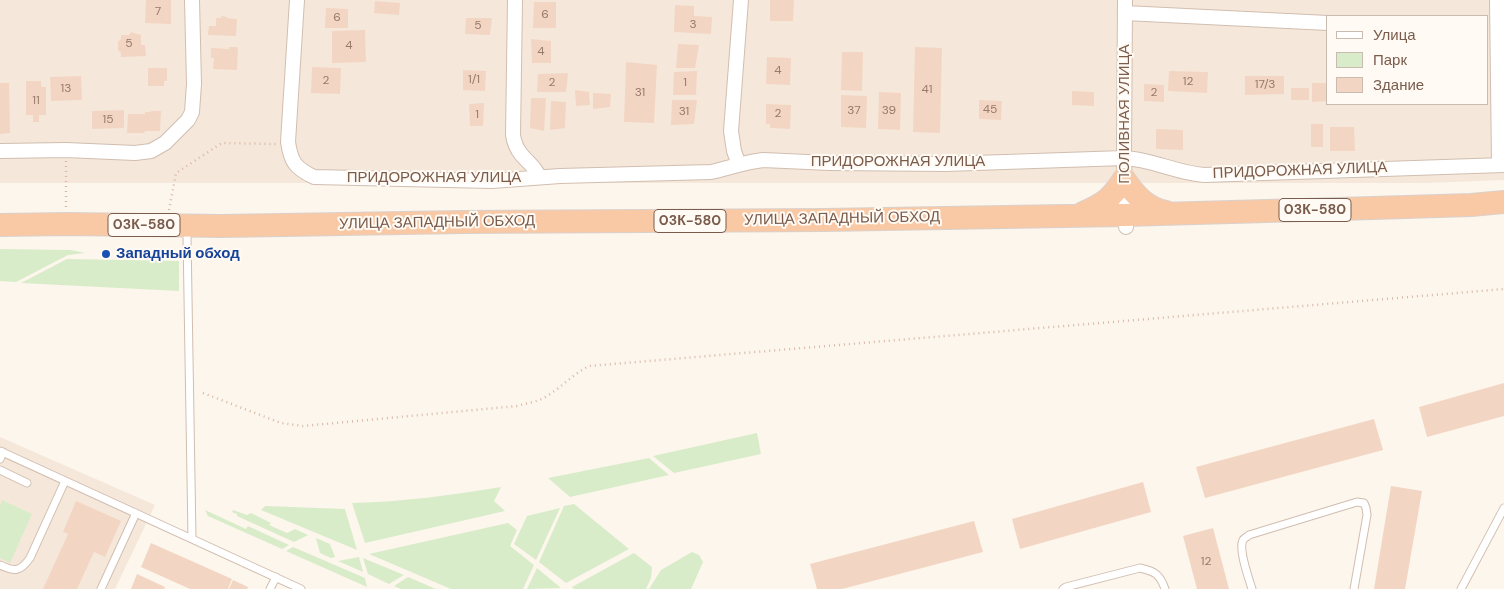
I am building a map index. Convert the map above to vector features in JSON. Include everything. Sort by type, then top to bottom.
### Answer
[{"type":"highway","points":[[1124,168],[1140,199],[1158,210],[1174,213]]},
{"type":"highway","points":[[1076,216],[1105,203],[1113,196],[1124,168]]},
{"type":"highway","name":"УЛИЦА ЗАПАДНЫЙ ОБХОД","points":[[0,225],[222,226],[1076,216],[1126,221],[1174,213],[1471,205],[1504,202]]},
{"type":"highway","name":"УЛИЦА ЗАПАДНЫЙ ОБХОД","points":[[0,239],[1126,221],[1381,222],[1504,216]]},
{"type":"street","points":[[0,151],[66,150],[135,153],[151,151],[166,143],[188,120],[192,112],[194,84],[192,0]]},
{"type":"street","points":[[288,144],[297,0]]},
{"type":"street","points":[[516,0],[513,135],[515,146],[520,154],[536,169],[539,177]]},
{"type":"street","points":[[739,165],[734,151],[731,131],[741,0]]},
{"type":"street","points":[[1497,0],[1496,30],[1501,165]]},
{"type":"street","points":[[1125,6],[1326,22]]},
{"type":"street","name":"ПОЛИВНАЯ УЛИЦА","points":[[1125,6],[1124,168],[1126,221]]},
{"type":"street","name":"ПРИДОРОЖНАЯ УЛИЦА","points":[[288,144],[289,154],[294,164],[302,171],[314,177],[492,180],[711,172],[763,160],[830,163],[1124,168],[1144,160],[1184,172],[1204,174],[1501,165]]},
{"type":"lane","points":[[187,236],[192,539]]},
{"type":"lane","points":[[1,454],[65,481],[302,589]]},
{"type":"lane","points":[[0,470],[27,483]]},
{"type":"lane","points":[[0,565],[16,570],[22,568],[30,558],[65,481]]},
{"type":"lane","points":[[1252,589],[1242,552],[1243,539],[1249,535],[1357,502],[1364,504],[1367,515],[1354,589]]},
{"type":"lane","points":[[1461,589],[1504,508]]},
{"type":"lane","points":[[101,589],[136,513]]},
{"type":"lane","points":[[1063,589],[1140,568],[1158,575],[1165,589]]},
{"type":"lane","points":[[270,589],[276,577]]},
{"type":"path","points":[[167,218],[176,173],[222,143],[288,144]]},
{"type":"path","points":[[66,150],[66,209]]},
{"type":"path","points":[[203,393],[281,422],[303,426],[517,406],[536,402],[548,396],[579,371],[589,366],[1504,289]]},
{"type":"shaded area","points":[[0,0],[1504,0],[1504,180],[1427,183],[0,183]]},
{"type":"shaded area","points":[[0,437],[155,505],[115,589],[0,589]]},
{"type":"green space","points":[[0,249],[71,250],[85,253],[68,255],[16,282],[0,281]]},
{"type":"green space","points":[[67,259],[179,261],[179,291],[21,283]]},
{"type":"green space","points":[[757,433],[761,454],[674,473],[653,456]]},
{"type":"green space","points":[[649,458],[669,475],[570,497],[548,478]]},
{"type":"green space","points":[[501,487],[494,501],[505,511],[365,543],[352,503],[427,498]]},
{"type":"green space","points":[[2,500],[32,514],[10,563],[0,558],[0,506]]},
{"type":"green space","points":[[574,504],[629,549],[566,583],[539,562],[564,506]]},
{"type":"green space","points":[[265,506],[345,509],[357,550],[261,510]]},
{"type":"green space","points":[[560,508],[536,560],[514,544],[527,516]]},
{"type":"green space","points":[[205,510],[246,529],[248,526],[289,545],[282,549],[208,516]]},
{"type":"green space","points":[[233,510],[247,515],[251,513],[271,523],[269,525],[287,533],[295,529],[308,535],[294,542],[237,516],[237,514],[232,512]]},
{"type":"green space","points":[[508,523],[517,530],[510,546],[534,565],[523,589],[451,589],[369,554]]},
{"type":"green space","points":[[316,538],[330,544],[335,557],[331,558],[320,553]]},
{"type":"green space","points":[[293,547],[365,578],[367,587],[286,551]]},
{"type":"green space","points":[[692,552],[699,555],[703,562],[691,589],[649,589],[661,570]]},
{"type":"green space","points":[[634,553],[652,567],[651,578],[646,589],[574,589],[572,587]]},
{"type":"green space","points":[[359,557],[363,572],[338,561]]},
{"type":"green space","points":[[363,558],[404,575],[389,584],[368,574]]},
{"type":"green space","points":[[537,568],[561,588],[527,589]]},
{"type":"green space","points":[[408,577],[436,589],[401,589],[394,586]]},
{"type":"building","points":[[146,0],[171,0],[171,24],[145,23]]},
{"type":"building","points":[[770,0],[794,0],[793,21],[770,21]]},
{"type":"building","points":[[375,1],[400,3],[399,15],[374,13]]},
{"type":"building","points":[[534,2],[556,2],[556,28],[533,28]]},
{"type":"building","points":[[675,5],[694,6],[694,16],[712,17],[711,34],[674,32]]},
{"type":"building","points":[[326,8],[348,9],[348,28],[325,28]]},
{"type":"building","points":[[221,16],[237,19],[236,36],[208,35],[209,26],[216,26],[216,18],[221,18]]},
{"type":"building","points":[[466,18],[492,18],[490,35],[465,34]]},
{"type":"building","points":[[365,30],[366,62],[332,63],[332,31]]},
{"type":"building","points":[[131,32],[141,35],[141,45],[145,45],[146,56],[121,57],[121,53],[118,50],[118,42],[121,39],[121,35],[129,35]]},
{"type":"building","points":[[531,39],[551,41],[551,63],[532,63]]},
{"type":"building","points":[[678,44],[699,45],[695,68],[676,68]]},
{"type":"building","points":[[229,47],[237,47],[238,49],[237,70],[213,69],[214,58],[211,58],[211,48],[229,49]]},
{"type":"building","points":[[915,47],[942,48],[940,133],[913,132]]},
{"type":"building","points":[[842,52],[863,52],[862,91],[841,90]]},
{"type":"building","points":[[767,57],[791,58],[790,85],[766,84]]},
{"type":"building","points":[[626,62],[657,65],[654,123],[624,122]]},
{"type":"building","points":[[312,67],[341,68],[340,94],[311,93]]},
{"type":"building","points":[[148,68],[167,68],[167,81],[164,81],[164,86],[148,86]]},
{"type":"building","points":[[463,70],[486,71],[485,91],[463,90]]},
{"type":"building","points":[[697,71],[696,95],[673,95],[674,72]]},
{"type":"building","points":[[1169,71],[1208,72],[1207,93],[1168,91]]},
{"type":"building","points":[[568,73],[566,92],[537,92],[538,74]]},
{"type":"building","points":[[81,76],[82,100],[51,101],[50,77]]},
{"type":"building","points":[[1245,76],[1284,76],[1284,94],[1245,95]]},
{"type":"building","points":[[26,81],[41,81],[41,87],[46,87],[46,115],[39,115],[39,122],[33,122],[33,115],[26,115]]},
{"type":"building","points":[[0,83],[9,83],[10,133],[0,134]]},
{"type":"building","points":[[1312,83],[1326,83],[1326,101],[1312,102]]},
{"type":"building","points":[[1144,84],[1164,85],[1164,102],[1144,101]]},
{"type":"building","points":[[1291,88],[1309,88],[1309,100],[1291,100]]},
{"type":"building","points":[[575,90],[589,92],[590,105],[576,106]]},
{"type":"building","points":[[1072,91],[1094,92],[1094,106],[1072,105]]},
{"type":"building","points":[[879,92],[901,93],[900,130],[878,129]]},
{"type":"building","points":[[593,93],[611,94],[610,107],[593,109]]},
{"type":"building","points":[[841,95],[867,96],[866,128],[841,127]]},
{"type":"building","points":[[531,98],[546,98],[544,131],[530,128]]},
{"type":"building","points":[[672,100],[697,100],[694,124],[671,125]]},
{"type":"building","points":[[979,100],[1002,101],[1001,120],[979,119]]},
{"type":"building","points":[[551,101],[566,102],[565,128],[550,130]]},
{"type":"building","points":[[484,103],[483,126],[470,126],[469,104]]},
{"type":"building","points":[[766,104],[791,105],[790,129],[770,128],[770,124],[766,124]]},
{"type":"building","points":[[124,110],[124,128],[92,129],[92,111]]},
{"type":"building","points":[[161,111],[160,131],[127,133],[128,114],[145,114],[145,112]]},
{"type":"building","points":[[1311,124],[1323,124],[1323,147],[1311,147]]},
{"type":"building","points":[[1330,127],[1354,127],[1355,151],[1330,151]]},
{"type":"building","points":[[1156,129],[1183,130],[1183,150],[1156,149]]},
{"type":"building","points":[[1504,383],[1504,416],[1427,437],[1419,407]]},
{"type":"building","points":[[1374,419],[1383,450],[1205,498],[1196,467]]},
{"type":"building","points":[[1143,482],[1151,512],[1020,549],[1012,519]]},
{"type":"building","points":[[1391,486],[1422,491],[1405,589],[1374,589]]},
{"type":"building","points":[[76,501],[121,521],[105,557],[94,552],[77,589],[43,589],[68,534],[63,532]]},
{"type":"building","points":[[974,521],[983,552],[842,589],[817,589],[810,564]]},
{"type":"building","points":[[1213,528],[1229,589],[1197,589],[1183,536]]},
{"type":"building","points":[[151,543],[232,579],[228,589],[190,589],[141,567]]},
{"type":"building","points":[[137,574],[165,587],[164,589],[131,589]]},
{"type":"building","points":[[233,580],[248,587],[247,589],[229,589]]},
{"type":"place","name":"Западный обход","points":[[106,254]]}]
